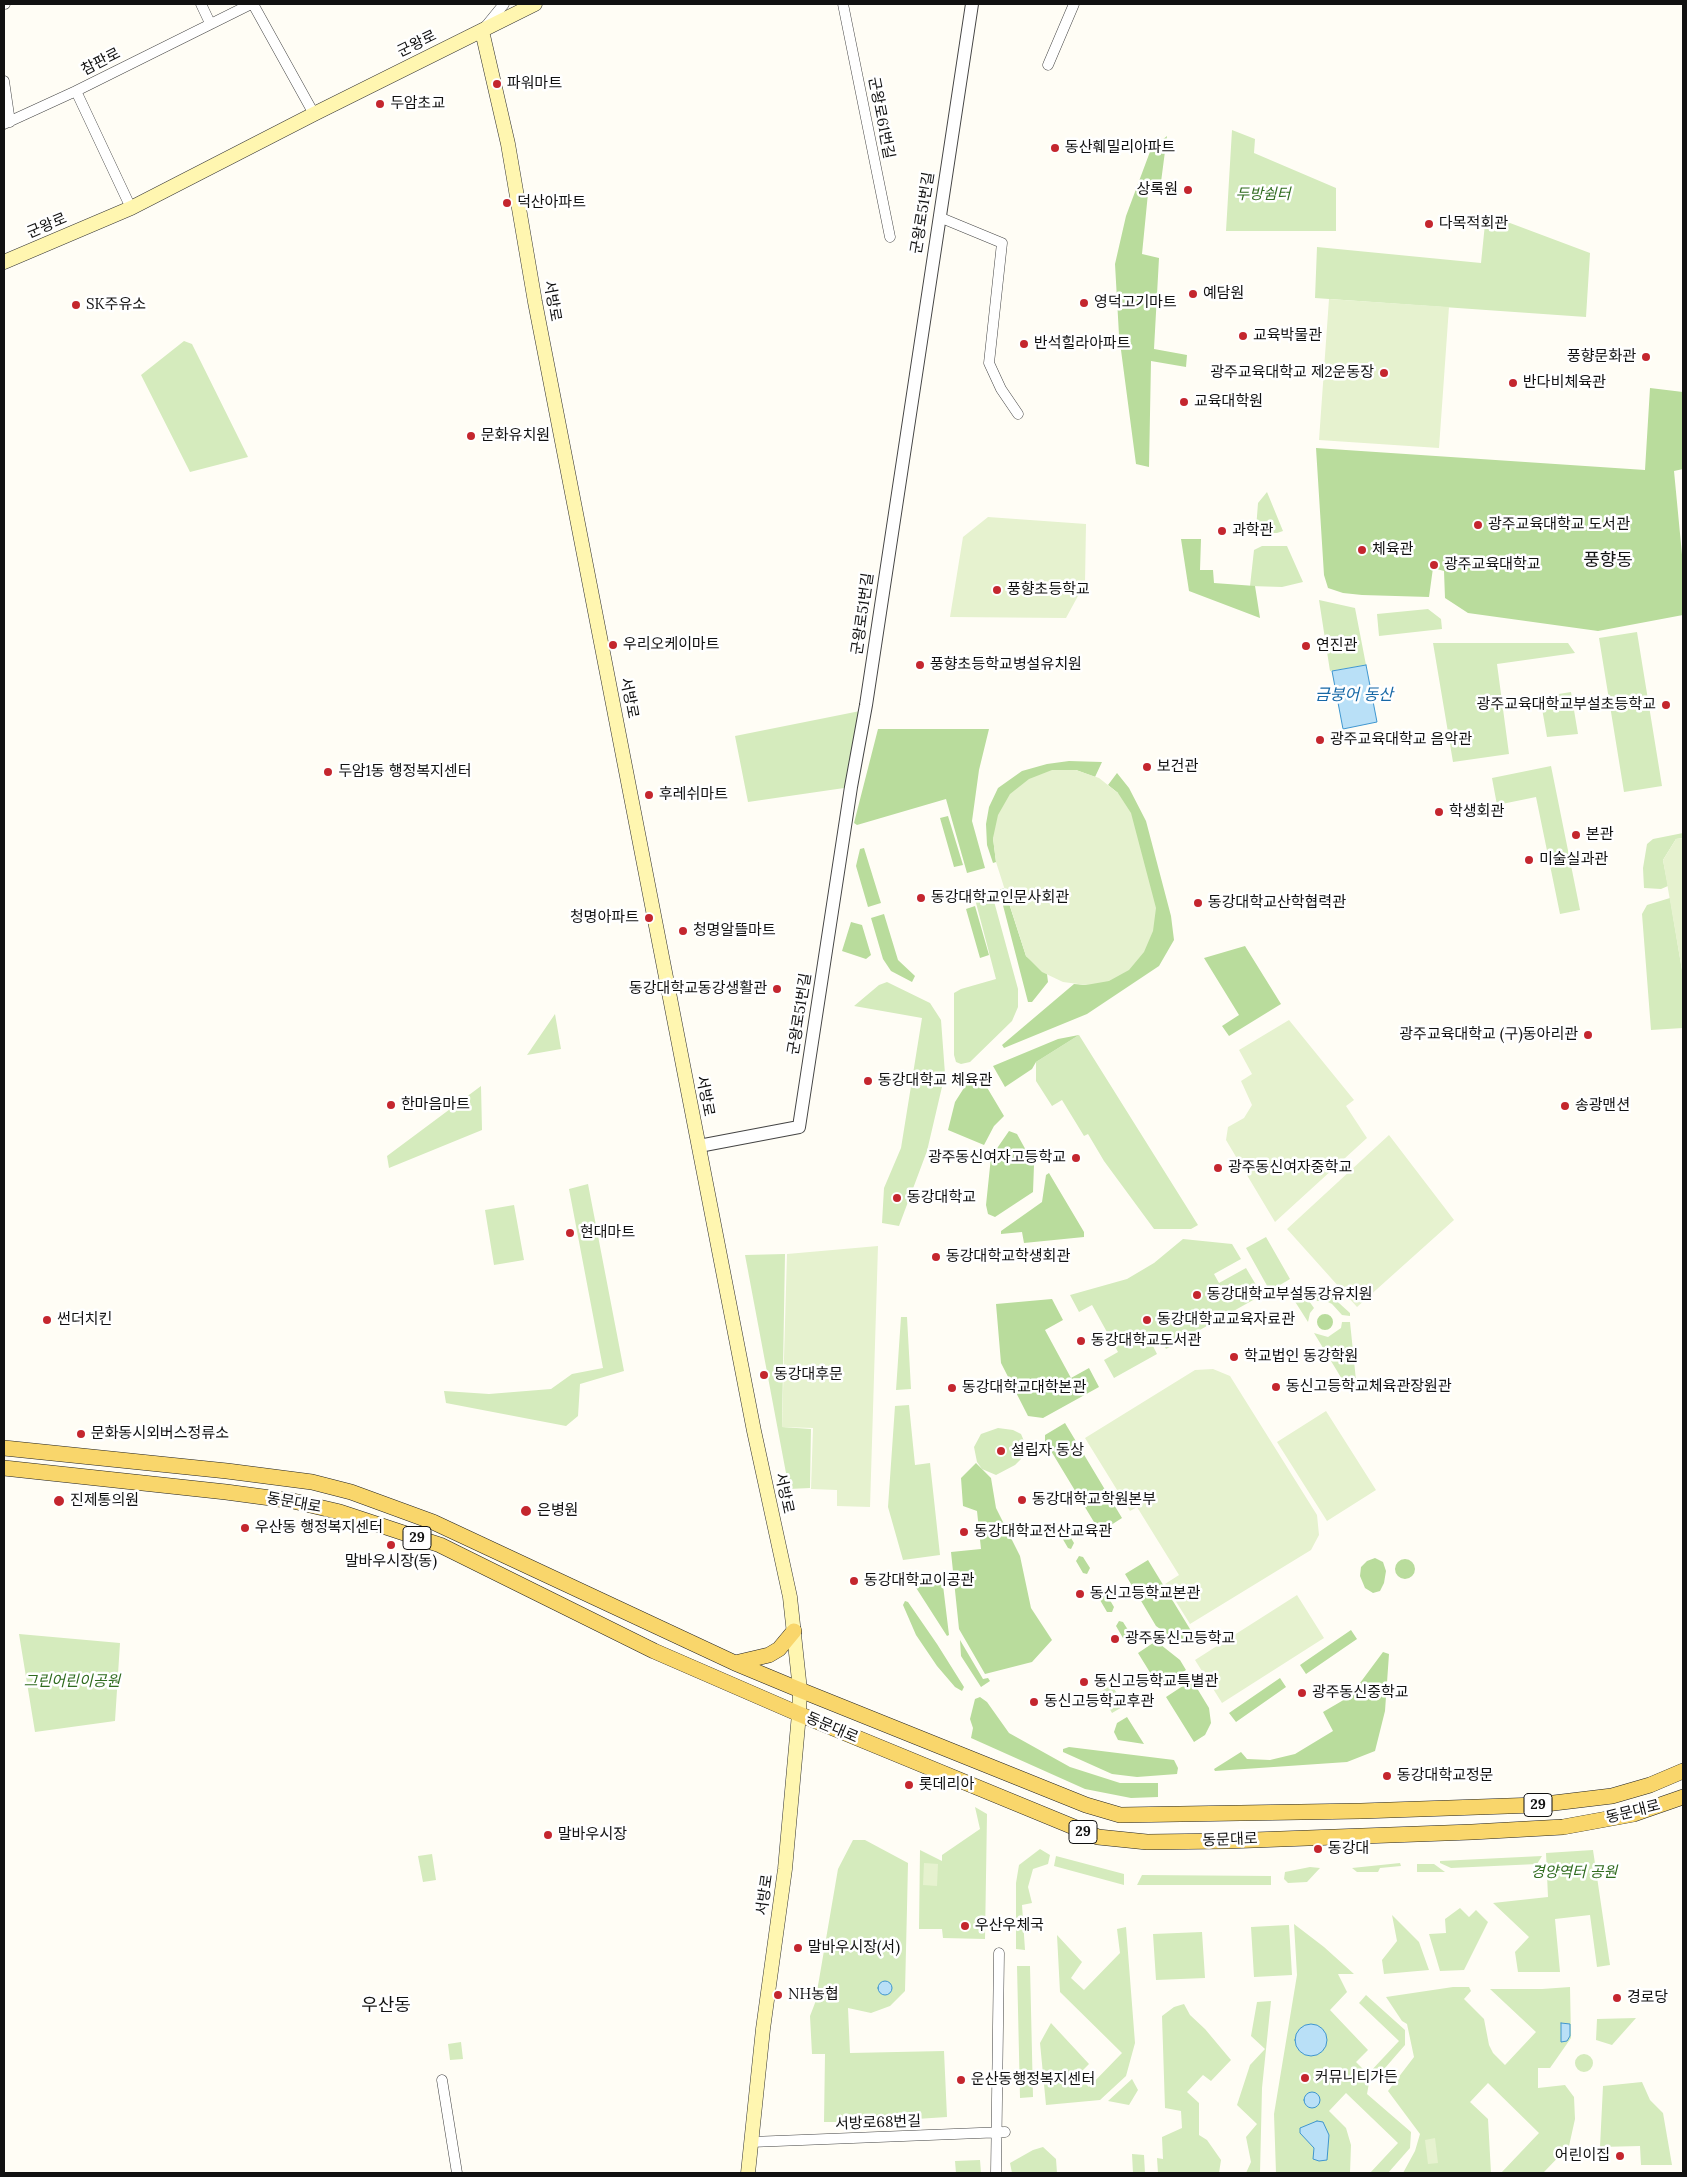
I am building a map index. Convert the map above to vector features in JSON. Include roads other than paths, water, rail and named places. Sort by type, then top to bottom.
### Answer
[{"type":"main road","name":"군왕로","points":[[4,262],[131,208],[535,4]]},
{"type":"main road","name":"서방로","points":[[482,31],[508,144],[535,302],[754,1432],[790,1597],[800,1690],[799,1714],[785,1869],[763,2029],[748,2173]]},
{"type":"main road","name":"동문대로","points":[[4,1448],[227,1471],[312,1482],[351,1492],[433,1522],[735,1663],[1086,1805],[1120,1815],[1361,1811],[1537,1805],[1612,1796],[1683,1771]]},
{"type":"main road","name":"동문대로","points":[[4,1468],[292,1501],[340,1512],[440,1545],[654,1651],[799,1714],[1077,1830],[1098,1837],[1122,1840],[1226,1841],[1563,1827],[1634,1814],[1679,1801]]},
{"type":"main road","points":[[735,1663],[769,1655],[779,1649],[794,1631]]},
{"type":"street","points":[[201,4],[210,24]]},
{"type":"street","points":[[252,4],[314,114]]},
{"type":"street","name":"참판로","points":[[7,123],[252,4]]},
{"type":"street","points":[[482,31],[504,4]]},
{"type":"street","name":"군왕로61번길","points":[[843,4],[890,237]]},
{"type":"street","name":"군왕로51번길","points":[[699,1146],[799,1127],[851,787],[866,705],[972,4]]},
{"type":"street","points":[[1048,65],[1074,4]]},
{"type":"street","points":[[4,82],[7,123]]},
{"type":"street","points":[[76,91],[131,208]]},
{"type":"street","points":[[939,217],[1002,243],[989,363],[1001,389],[1018,414]]},
{"type":"street","points":[[996,2173],[1000,2132],[999,1953]]},
{"type":"street","points":[[442,2080],[457,2173]]},
{"type":"street","name":"서방로68번길","points":[[751,2142],[1000,2132]]},
{"type":"water","name":"금붕어 동산","points":[[1366,665],[1377,722],[1343,729],[1332,671]]},
{"type":"water","points":[[885,1981],[890,1983],[892,1988],[890,1993],[885,1995],[880,1993],[878,1988],[880,1983]]},
{"type":"water","points":[[1561,2023],[1570,2024],[1570,2036],[1567,2041],[1561,2042]]},
{"type":"water","points":[[1311,2024],[1322,2029],[1327,2040],[1322,2051],[1311,2056],[1300,2051],[1295,2040],[1300,2029]]},
{"type":"water","points":[[1309,2092],[1315,2092],[1320,2097],[1318,2106],[1309,2108],[1304,2103],[1304,2097]]},
{"type":"water","points":[[1317,2121],[1323,2122],[1329,2135],[1327,2160],[1319,2161],[1313,2159],[1314,2148],[1300,2133],[1300,2128]]},
{"type":"place","name":"파워마트","points":[[497,84]]},
{"type":"place","name":"두암초교","points":[[380,104]]},
{"type":"place","name":"동산훼밀리아파트","points":[[1055,148]]},
{"type":"place","name":"상록원","points":[[1188,190]]},
{"type":"place","name":"덕산아파트","points":[[507,203]]},
{"type":"place","name":"다목적회관","points":[[1429,224]]},
{"type":"place","name":"예담원","points":[[1193,294]]},
{"type":"place","name":"영덕고기마트","points":[[1084,303]]},
{"type":"place","name":"SK주유소","points":[[76,305]]},
{"type":"place","name":"교육박물관","points":[[1243,336]]},
{"type":"place","name":"반석힐라아파트","points":[[1024,344]]},
{"type":"place","name":"풍향문화관","points":[[1646,357]]},
{"type":"place","name":"광주교육대학교 제2운동장","points":[[1384,373]]},
{"type":"place","name":"반다비체육관","points":[[1513,383]]},
{"type":"place","name":"교육대학원","points":[[1184,402]]},
{"type":"place","name":"문화유치원","points":[[471,436]]},
{"type":"place","name":"광주교육대학교 도서관","points":[[1478,525]]},
{"type":"place","name":"과학관","points":[[1222,531]]},
{"type":"place","name":"체육관","points":[[1362,550]]},
{"type":"place","name":"광주교육대학교","points":[[1434,565]]},
{"type":"place","name":"풍향초등학교","points":[[997,590]]},
{"type":"place","name":"우리오케이마트","points":[[613,645]]},
{"type":"place","name":"연진관","points":[[1306,646]]},
{"type":"place","name":"풍향초등학교병설유치원","points":[[920,665]]},
{"type":"place","name":"광주교육대학교부설초등학교","points":[[1666,705]]},
{"type":"place","name":"광주교육대학교 음악관","points":[[1320,740]]},
{"type":"place","name":"보건관","points":[[1147,767]]},
{"type":"place","name":"두암1동 행정복지센터","points":[[328,772]]},
{"type":"place","name":"후레쉬마트","points":[[649,795]]},
{"type":"place","name":"학생회관","points":[[1439,812]]},
{"type":"place","name":"본관","points":[[1576,835]]},
{"type":"place","name":"미술실과관","points":[[1529,860]]},
{"type":"place","name":"동강대학교인문사회관","points":[[921,898]]},
{"type":"place","name":"동강대학교산학협력관","points":[[1198,903]]},
{"type":"place","name":"청명아파트","points":[[649,918]]},
{"type":"place","name":"청명알뜰마트","points":[[683,931]]},
{"type":"place","name":"동강대학교동강생활관","points":[[777,989]]},
{"type":"place","name":"광주교육대학교 (구)동아리관","points":[[1588,1035]]},
{"type":"place","name":"동강대학교 체육관","points":[[868,1081]]},
{"type":"place","name":"한마음마트","points":[[391,1105]]},
{"type":"place","name":"송광맨션","points":[[1565,1106]]},
{"type":"place","name":"광주동신여자고등학교","points":[[1076,1158]]},
{"type":"place","name":"광주동신여자중학교","points":[[1218,1168]]},
{"type":"place","name":"동강대학교","points":[[897,1198]]},
{"type":"place","name":"현대마트","points":[[570,1233]]},
{"type":"place","name":"동강대학교학생회관","points":[[936,1257]]},
{"type":"place","name":"동강대학교부설동강유치원","points":[[1197,1295]]},
{"type":"place","name":"썬더치킨","points":[[47,1320]]},
{"type":"place","name":"동강대학교교육자료관","points":[[1147,1320]]},
{"type":"place","name":"동강대학교도서관","points":[[1081,1341]]},
{"type":"place","name":"학교법인 동강학원","points":[[1234,1357]]},
{"type":"place","name":"동강대후문","points":[[764,1375]]},
{"type":"place","name":"동신고등학교체육관장원관","points":[[1276,1387]]},
{"type":"place","name":"동강대학교대학본관","points":[[952,1388]]},
{"type":"place","name":"문화동시외버스정류소","points":[[81,1434]]},
{"type":"place","name":"설립자 동상","points":[[1001,1451]]},
{"type":"place","name":"동강대학교학원본부","points":[[1022,1500]]},
{"type":"place","name":"진제통의원","points":[[59,1501]]},
{"type":"place","name":"은병원","points":[[526,1511]]},
{"type":"place","name":"우산동 행정복지센터","points":[[245,1528]]},
{"type":"place","name":"동강대학교전산교육관","points":[[964,1532]]},
{"type":"place","name":"말바우시장(동)","points":[[391,1545]]},
{"type":"place","name":"동강대학교이공관","points":[[854,1581]]},
{"type":"place","name":"동신고등학교본관","points":[[1080,1594]]},
{"type":"place","name":"광주동신고등학교","points":[[1115,1639]]},
{"type":"place","name":"동신고등학교특별관","points":[[1084,1682]]},
{"type":"place","name":"광주동신중학교","points":[[1302,1693]]},
{"type":"place","name":"동신고등학교후관","points":[[1034,1702]]},
{"type":"place","name":"동강대학교정문","points":[[1387,1776]]},
{"type":"place","name":"롯데리아","points":[[909,1785]]},
{"type":"place","name":"말바우시장","points":[[548,1835]]},
{"type":"place","name":"동강대","points":[[1318,1849]]},
{"type":"place","name":"우산우체국","points":[[965,1926]]},
{"type":"place","name":"말바우시장(서)","points":[[798,1948]]},
{"type":"place","name":"NH농협","points":[[778,1995]]},
{"type":"place","name":"경로당","points":[[1617,1998]]},
{"type":"place","name":"커뮤니티가든","points":[[1305,2078]]},
{"type":"place","name":"운산동행정복지센터","points":[[961,2080]]},
{"type":"place","name":"어린이집","points":[[1620,2156]]},
{"type":"district","name":"풍향동","points":[[1608,561]]},
{"type":"district","name":"우산동","points":[[386,2006]]},
{"type":"park label","name":"두방쉼터","points":[[1263,195]]},
{"type":"park label","name":"그린어린이공원","points":[[72,1682]]},
{"type":"park label","name":"경양역터 공원","points":[[1574,1873]]}]
